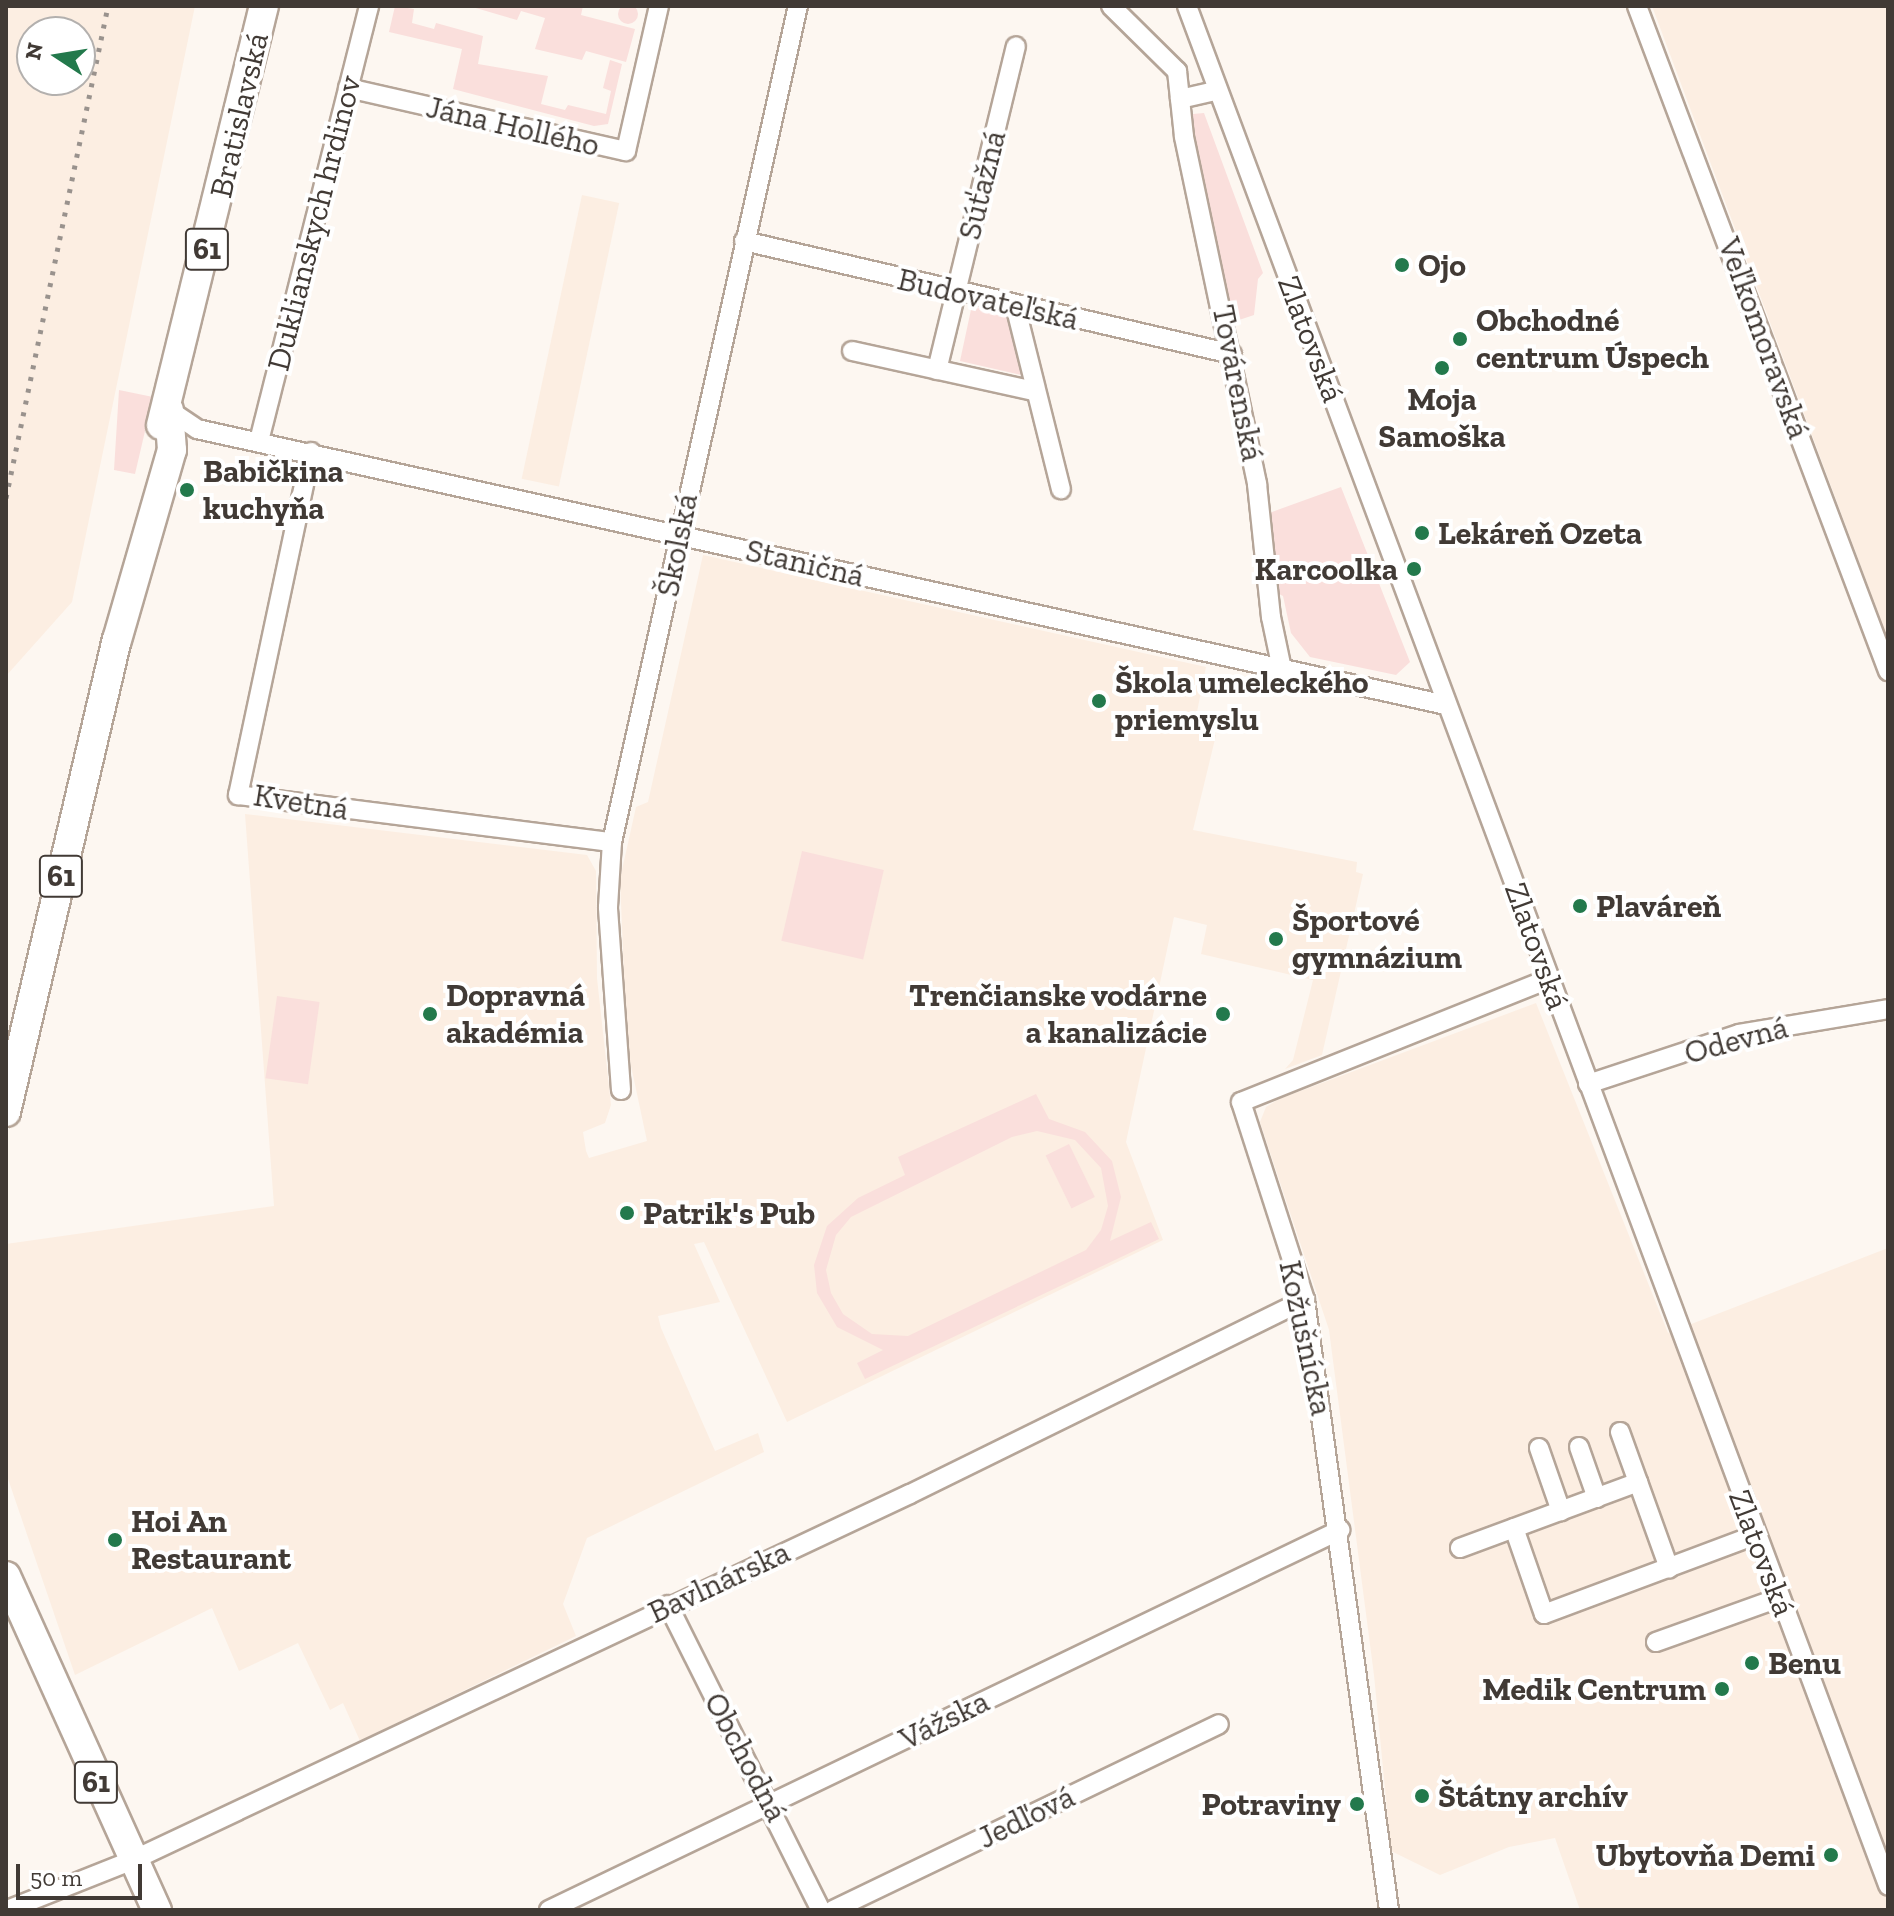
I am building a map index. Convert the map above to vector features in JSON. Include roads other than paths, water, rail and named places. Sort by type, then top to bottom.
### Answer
[{"type":"main road","name":"Bratislavská","points":[[6,1112],[117,640],[118,597],[128,553],[156,436],[169,410],[264,6]]},
{"type":"main road","name":"61","points":[[6,1576],[131,1861],[157,1910]]},
{"type":"street","name":"Duklianskych hrdinov","points":[[259,441],[369,6]]},
{"type":"street","name":"Jána Hollého","points":[[348,88],[626,151],[659,6]]},
{"type":"street","name":"Školská","points":[[621,1090],[608,907],[612,842],[798,6]]},
{"type":"street","name":"Továrenská","points":[[1111,6],[1177,71],[1257,484],[1271,617],[1282,669]]},
{"type":"street","name":"Zlatovská","points":[[1187,6],[1216,91],[1888,1885]]},
{"type":"street","name":"Veľkomoravská","points":[[1637,6],[1888,671]]},
{"type":"street","name":"Súťažná","points":[[937,370],[1016,46]]},
{"type":"street","points":[[1180,99],[1216,91]]},
{"type":"street","name":"Budovateľská","points":[[744,241],[1232,354]]},
{"type":"street","points":[[1015,305],[1034,391],[1061,489]]},
{"type":"street","points":[[852,351],[1034,391]]},
{"type":"street","name":"Staničná","points":[[169,410],[197,429],[1446,705]]},
{"type":"street","name":"Kvetná","points":[[311,452],[238,795],[612,842]]},
{"type":"street","name":"Kožušnícka","points":[[1385,1908],[1340,1530],[1305,1300],[1241,1102],[1549,979]]},
{"type":"street","name":"Odevná","points":[[1588,1084],[1739,1034],[1888,1009]]},
{"type":"street","name":"Bavlnárska","points":[[7,1910],[131,1861],[1305,1300]]},
{"type":"street","points":[[1620,1432],[1669,1568]]},
{"type":"street","points":[[1579,1447],[1597,1498]]},
{"type":"street","points":[[1539,1448],[1561,1511]]},
{"type":"street","points":[[1460,1548],[1638,1482]]},
{"type":"street","points":[[1514,1528],[1544,1614],[1755,1535]]},
{"type":"street","name":"Vážska","points":[[549,1910],[1340,1530]]},
{"type":"street","points":[[1656,1642],[1779,1598]]},
{"type":"street","name":"Obchodná","points":[[668,1605],[771,1803],[821,1910]]},
{"type":"street","name":"Jedľová","points":[[833,1910],[1219,1724]]},
{"type":"railway","points":[[6,498],[108,6]]},
{"type":"place","name":"Ojo","points":[[1402,265]]},
{"type":"place","name":"Obchodné centrum Úspech","points":[[1460,339]]},
{"type":"place","name":"Moja Samoška","points":[[1442,368]]},
{"type":"place","name":"Babičkina kuchyňa","points":[[187,490]]},
{"type":"place","name":"Lekáreň Ozeta","points":[[1422,533]]},
{"type":"place","name":"Karcoolka","points":[[1414,569]]},
{"type":"place","name":"Škola umeleckého priemyslu","points":[[1099,701]]},
{"type":"place","name":"Plaváreň","points":[[1580,906]]},
{"type":"place","name":"Športové gymnázium","points":[[1276,939]]},
{"type":"place","name":"Dopravná akadémia","points":[[430,1014]]},
{"type":"place","name":"Trenčianske vodárne a kanalizácie","points":[[1223,1014]]},
{"type":"place","name":"Patrik's Pub","points":[[627,1213]]},
{"type":"place","name":"Hoi An Restaurant","points":[[115,1540]]},
{"type":"place","name":"Benu","points":[[1752,1663]]},
{"type":"place","name":"Medik Centrum","points":[[1722,1689]]},
{"type":"place","name":"Štátny archív","points":[[1422,1796]]},
{"type":"place","name":"Potraviny","points":[[1357,1804]]},
{"type":"place","name":"Ubytovňa Demi","points":[[1831,1855]]}]
